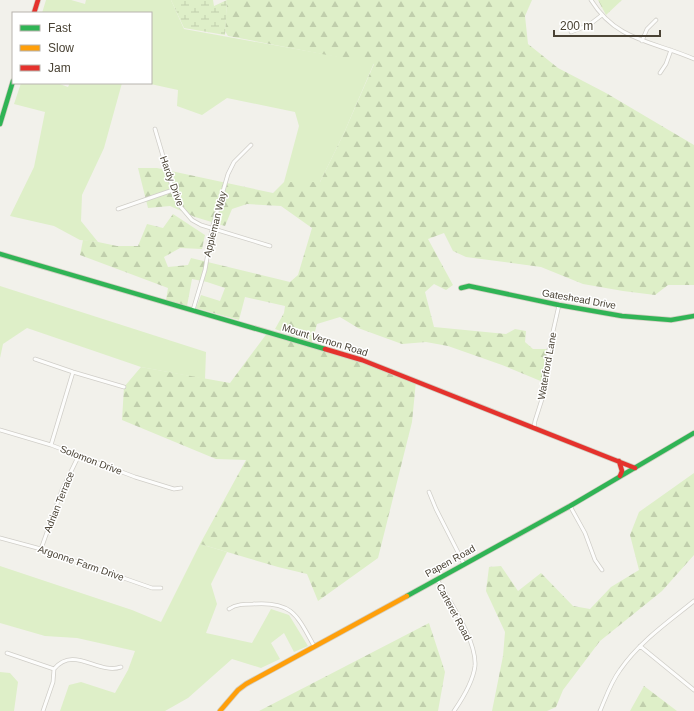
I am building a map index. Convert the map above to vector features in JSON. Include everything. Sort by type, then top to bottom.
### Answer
[{"type":"street","points":[[34,12],[38,0]]},
{"type":"street","points":[[591,0],[602,15],[619,30],[642,41],[694,59]]},
{"type":"street","points":[[571,32],[589,25],[602,15]]},
{"type":"street","points":[[642,41],[647,29],[656,20]]},
{"type":"street","points":[[660,74],[666,64],[671,50]]},
{"type":"street","points":[[0,124],[12,84]]},
{"type":"street","name":"Hardy Drive","points":[[155,129],[173,190],[180,206],[188,216],[196,222],[212,229],[270,246]]},
{"type":"street","name":"Appleman Way","points":[[193,310],[205,270],[212,229],[231,167],[251,145]]},
{"type":"street","points":[[118,208],[173,190]]},
{"type":"street","name":"Mount Vernon Road","points":[[0,254],[364,360],[636,468]]},
{"type":"street","name":"Gateshead Drive","points":[[461,288],[469,286],[603,313],[664,320],[678,320],[694,316]]},
{"type":"street","name":"Waterford Lane","points":[[534,427],[543,396],[549,349],[559,305]]},
{"type":"street","points":[[35,359],[124,387]]},
{"type":"street","points":[[51,444],[73,372]]},
{"type":"street","name":"Solomon Drive","points":[[0,430],[51,444],[135,477],[174,489],[181,488]]},
{"type":"street","name":"Papen Road","points":[[220,711],[241,687],[570,506],[694,433]]},
{"type":"street","name":"Adrian Terrace","points":[[40,549],[60,495],[78,455]]},
{"type":"street","points":[[619,461],[622,471],[620,477]]},
{"type":"street","points":[[429,492],[464,564]]},
{"type":"street","points":[[570,506],[585,533],[595,560],[602,570]]},
{"type":"street","name":"Argonne Farm Drive","points":[[0,538],[40,549],[152,588],[161,588]]},
{"type":"street","name":"Carteret Road","points":[[437,579],[462,623],[472,647],[475,661],[471,681],[456,710]]},
{"type":"street","points":[[600,711],[620,670],[640,646],[652,634],[694,602]]},
{"type":"street","points":[[229,609],[239,605],[267,603],[285,607],[298,617],[314,646]]},
{"type":"street","points":[[640,646],[694,690]]},
{"type":"street","points":[[7,653],[54,669]]},
{"type":"street","points":[[43,711],[53,682],[54,669],[61,662],[74,659],[113,669],[121,667]]},
{"type":"green space","points":[[46,0],[71,0],[85,4],[86,0],[171,0],[184,29],[374,63],[344,133],[320,182],[284,182],[299,126],[295,112],[227,98],[202,115],[177,106],[178,90],[151,84],[152,84],[152,12],[42,12]]},
{"type":"green space","points":[[171,0],[213,0],[214,6],[227,0],[225,35],[184,28]]},
{"type":"green space","points":[[227,0],[532,0],[525,16],[528,44],[558,68],[606,93],[694,145],[694,285],[668,285],[655,295],[623,291],[583,284],[541,267],[466,257],[453,251],[444,233],[428,239],[453,285],[446,290],[434,284],[425,292],[434,327],[506,334],[515,329],[526,331],[525,342],[533,349],[548,349],[543,382],[502,365],[448,346],[426,342],[402,344],[358,328],[340,317],[317,324],[312,343],[275,329],[284,313],[285,306],[245,297],[239,320],[196,308],[201,295],[220,301],[225,288],[192,279],[187,306],[166,300],[168,288],[80,255],[83,240],[117,246],[138,246],[147,224],[163,228],[173,214],[205,235],[202,249],[180,248],[164,257],[168,267],[188,265],[191,258],[290,282],[298,275],[312,228],[281,206],[247,204],[232,209],[225,226],[195,217],[170,206],[148,208],[138,168],[157,168],[273,193],[284,182],[320,182],[344,133],[374,64],[228,36],[225,31]]},
{"type":"green space","points":[[598,0],[622,0],[606,15]]},
{"type":"green space","points":[[21,84],[60,84],[68,87],[70,84],[122,84],[104,148],[82,195],[81,221],[98,242],[80,240],[54,226],[10,216],[34,167],[45,112],[14,104]]},
{"type":"green space","points":[[0,286],[206,352],[205,379],[141,367],[27,328],[3,344],[0,358]]},
{"type":"green space","points":[[268,332],[362,360],[416,381],[412,422],[378,558],[318,601],[307,574],[200,544],[246,460],[216,459],[122,420],[124,387],[141,367],[230,383]]},
{"type":"green space","points":[[694,473],[694,555],[662,591],[600,641],[563,690],[556,707],[547,711],[492,711],[503,656],[505,632],[486,591],[489,567],[501,566],[518,591],[541,573],[573,606],[590,609],[611,587],[639,570],[630,535],[639,512]]},
{"type":"green space","points":[[200,544],[227,552],[211,584],[217,604],[206,633],[252,643],[271,609],[289,615],[308,646],[294,652],[284,633],[271,643],[280,659],[261,668],[232,659],[188,698],[165,711],[60,711],[69,685],[81,682],[115,693],[128,670],[135,651],[77,638],[45,636],[0,623],[0,566],[132,610],[161,622]]},
{"type":"green space","points":[[429,623],[445,672],[438,711],[259,711]]},
{"type":"green space","points":[[0,672],[10,673],[18,682],[14,711],[0,711]]},
{"type":"green space","points":[[644,686],[677,711],[630,711]]},
{"type":"traffic: fast","points":[[0,124],[12,84]]},
{"type":"traffic: fast","points":[[0,254],[325,349]]},
{"type":"traffic: fast","points":[[461,288],[469,286],[559,305],[622,316],[671,320],[694,316]]},
{"type":"traffic: fast","points":[[407,596],[570,506],[694,433]]},
{"type":"traffic: slow","points":[[220,711],[238,690],[246,684],[407,596]]},
{"type":"traffic: jam","points":[[34,12],[38,0]]},
{"type":"traffic: jam","points":[[325,349],[362,360],[635,468]]},
{"type":"traffic: jam","points":[[619,461],[622,471],[620,476]]}]
